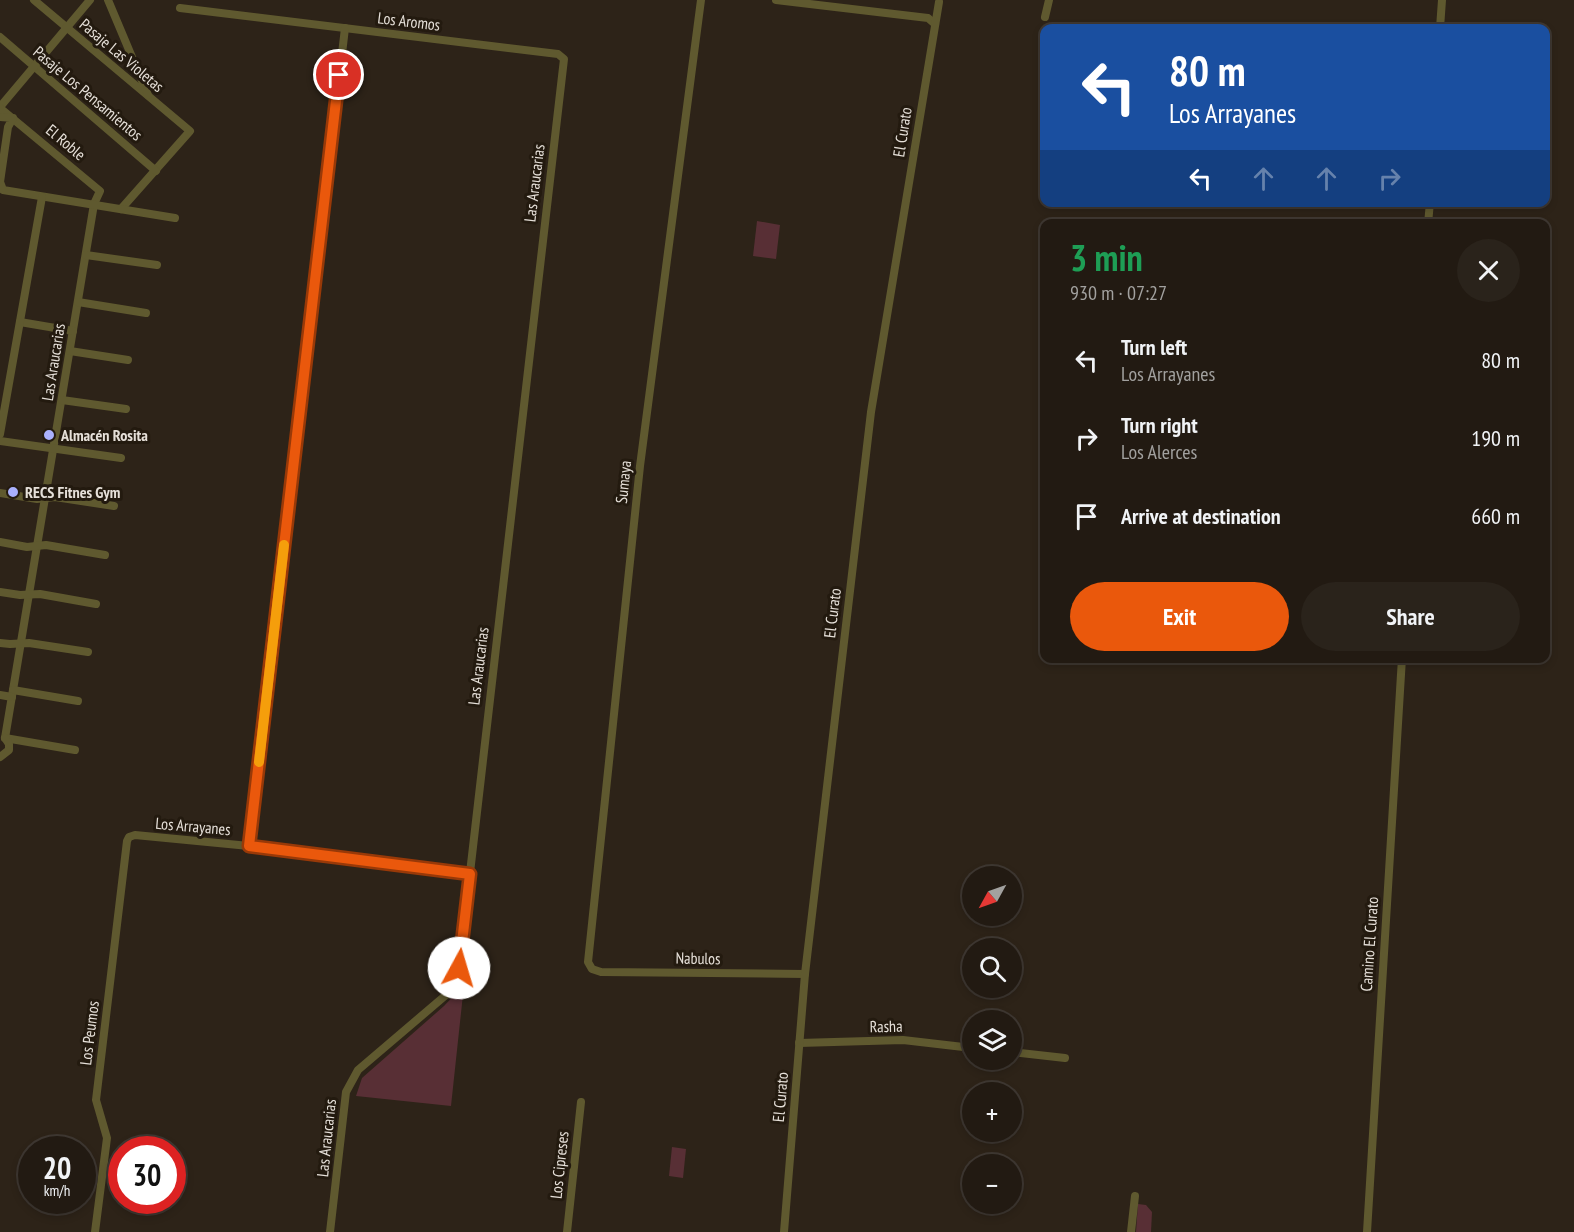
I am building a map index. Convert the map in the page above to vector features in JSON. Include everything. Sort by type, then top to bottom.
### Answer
[{"type":"street","name":"Pasaje Las Violetas","points":[[34,0],[190,131],[156,171]]},
{"type":"street","points":[[0,108],[90,0]]},
{"type":"street","points":[[108,0],[149,98]]},
{"type":"street","name":"Sumaya","points":[[592,969],[588,958],[640,466],[701,0]]},
{"type":"street","points":[[776,0],[928,18],[935,24]]},
{"type":"street","points":[[1045,16],[1049,0]]},
{"type":"street","points":[[1440,24],[1442,0]]},
{"type":"street","name":"El Curato","points":[[784,1232],[805,974],[871,412],[939,2]]},
{"type":"street","name":"Los Aromos","points":[[180,8],[558,54],[563,57]]},
{"type":"street","points":[[249,846],[345,28]]},
{"type":"street","name":"Pasaje Los Pensamientos","points":[[0,37],[156,171]]},
{"type":"street","name":"Las Araucarias","points":[[330,1232],[346,1092],[358,1070],[446,995],[455,983],[459,968],[563,57]]},
{"type":"street","name":"El Roble","points":[[0,108],[100,191],[94,204]]},
{"type":"street","points":[[0,117],[13,118],[8,128],[0,182],[3,190],[175,218]]},
{"type":"street","points":[[122,209],[156,171]]},
{"type":"street","points":[[0,435],[42,197]]},
{"type":"street","name":"Las Araucarias","points":[[0,757],[9,750],[9,744],[5,738],[12,693],[94,204]]},
{"type":"street","points":[[86,255],[157,265]]},
{"type":"street","points":[[78,302],[146,313]]},
{"type":"street","points":[[20,322],[73,331]]},
{"type":"street","points":[[70,351],[128,360]]},
{"type":"street","points":[[62,400],[126,409]]},
{"type":"street","points":[[0,441],[121,458]]},
{"type":"street","points":[[0,493],[37,499],[55,497],[114,506]]},
{"type":"street","points":[[0,543],[27,547],[46,545],[105,555]]},
{"type":"street","points":[[0,592],[20,595],[40,594],[96,604]]},
{"type":"street","points":[[0,643],[29,643],[88,652]]},
{"type":"street","name":"Camino El Curato","points":[[1366,1232],[1402,663]]},
{"type":"street","points":[[0,695],[12,693],[78,701]]},
{"type":"street","points":[[5,738],[75,750]]},
{"type":"street","name":"Los Arrayanes","points":[[129,837],[135,835],[249,846],[470,874]]},
{"type":"street","name":"Los Peumos","points":[[95,1232],[107,1138],[96,1100],[129,837]]},
{"type":"street","name":"Nabulos","points":[[592,969],[601,972],[805,974]]},
{"type":"street","name":"Rasha","points":[[799,1043],[903,1040],[962,1047]]},
{"type":"street","points":[[1022,1053],[1065,1058]]},
{"type":"street","name":"Los Cipreses","points":[[567,1232],[581,1102]]},
{"type":"street","points":[[1131,1232],[1134,1196]]},
{"type":"shaded area","points":[[757,221],[780,225],[776,259],[753,256]]},
{"type":"shaded area","points":[[464,985],[451,1106],[356,1096],[362,1078],[444,1006]]},
{"type":"shaded area","points":[[672,1147],[686,1149],[683,1178],[669,1176]]},
{"type":"shaded area","points":[[1138,1204],[1146,1205],[1152,1212],[1151,1232],[1136,1232]]},
{"type":"slow traffic","points":[[259,762],[284,545]]},
{"type":"place","name":"Almacén Rosita","points":[[49,435]]},
{"type":"place","name":"RECS Fitnes Gym","points":[[13,492]]},
{"type":"route","points":[[339,75],[249,846],[470,874],[459,968]]}]
